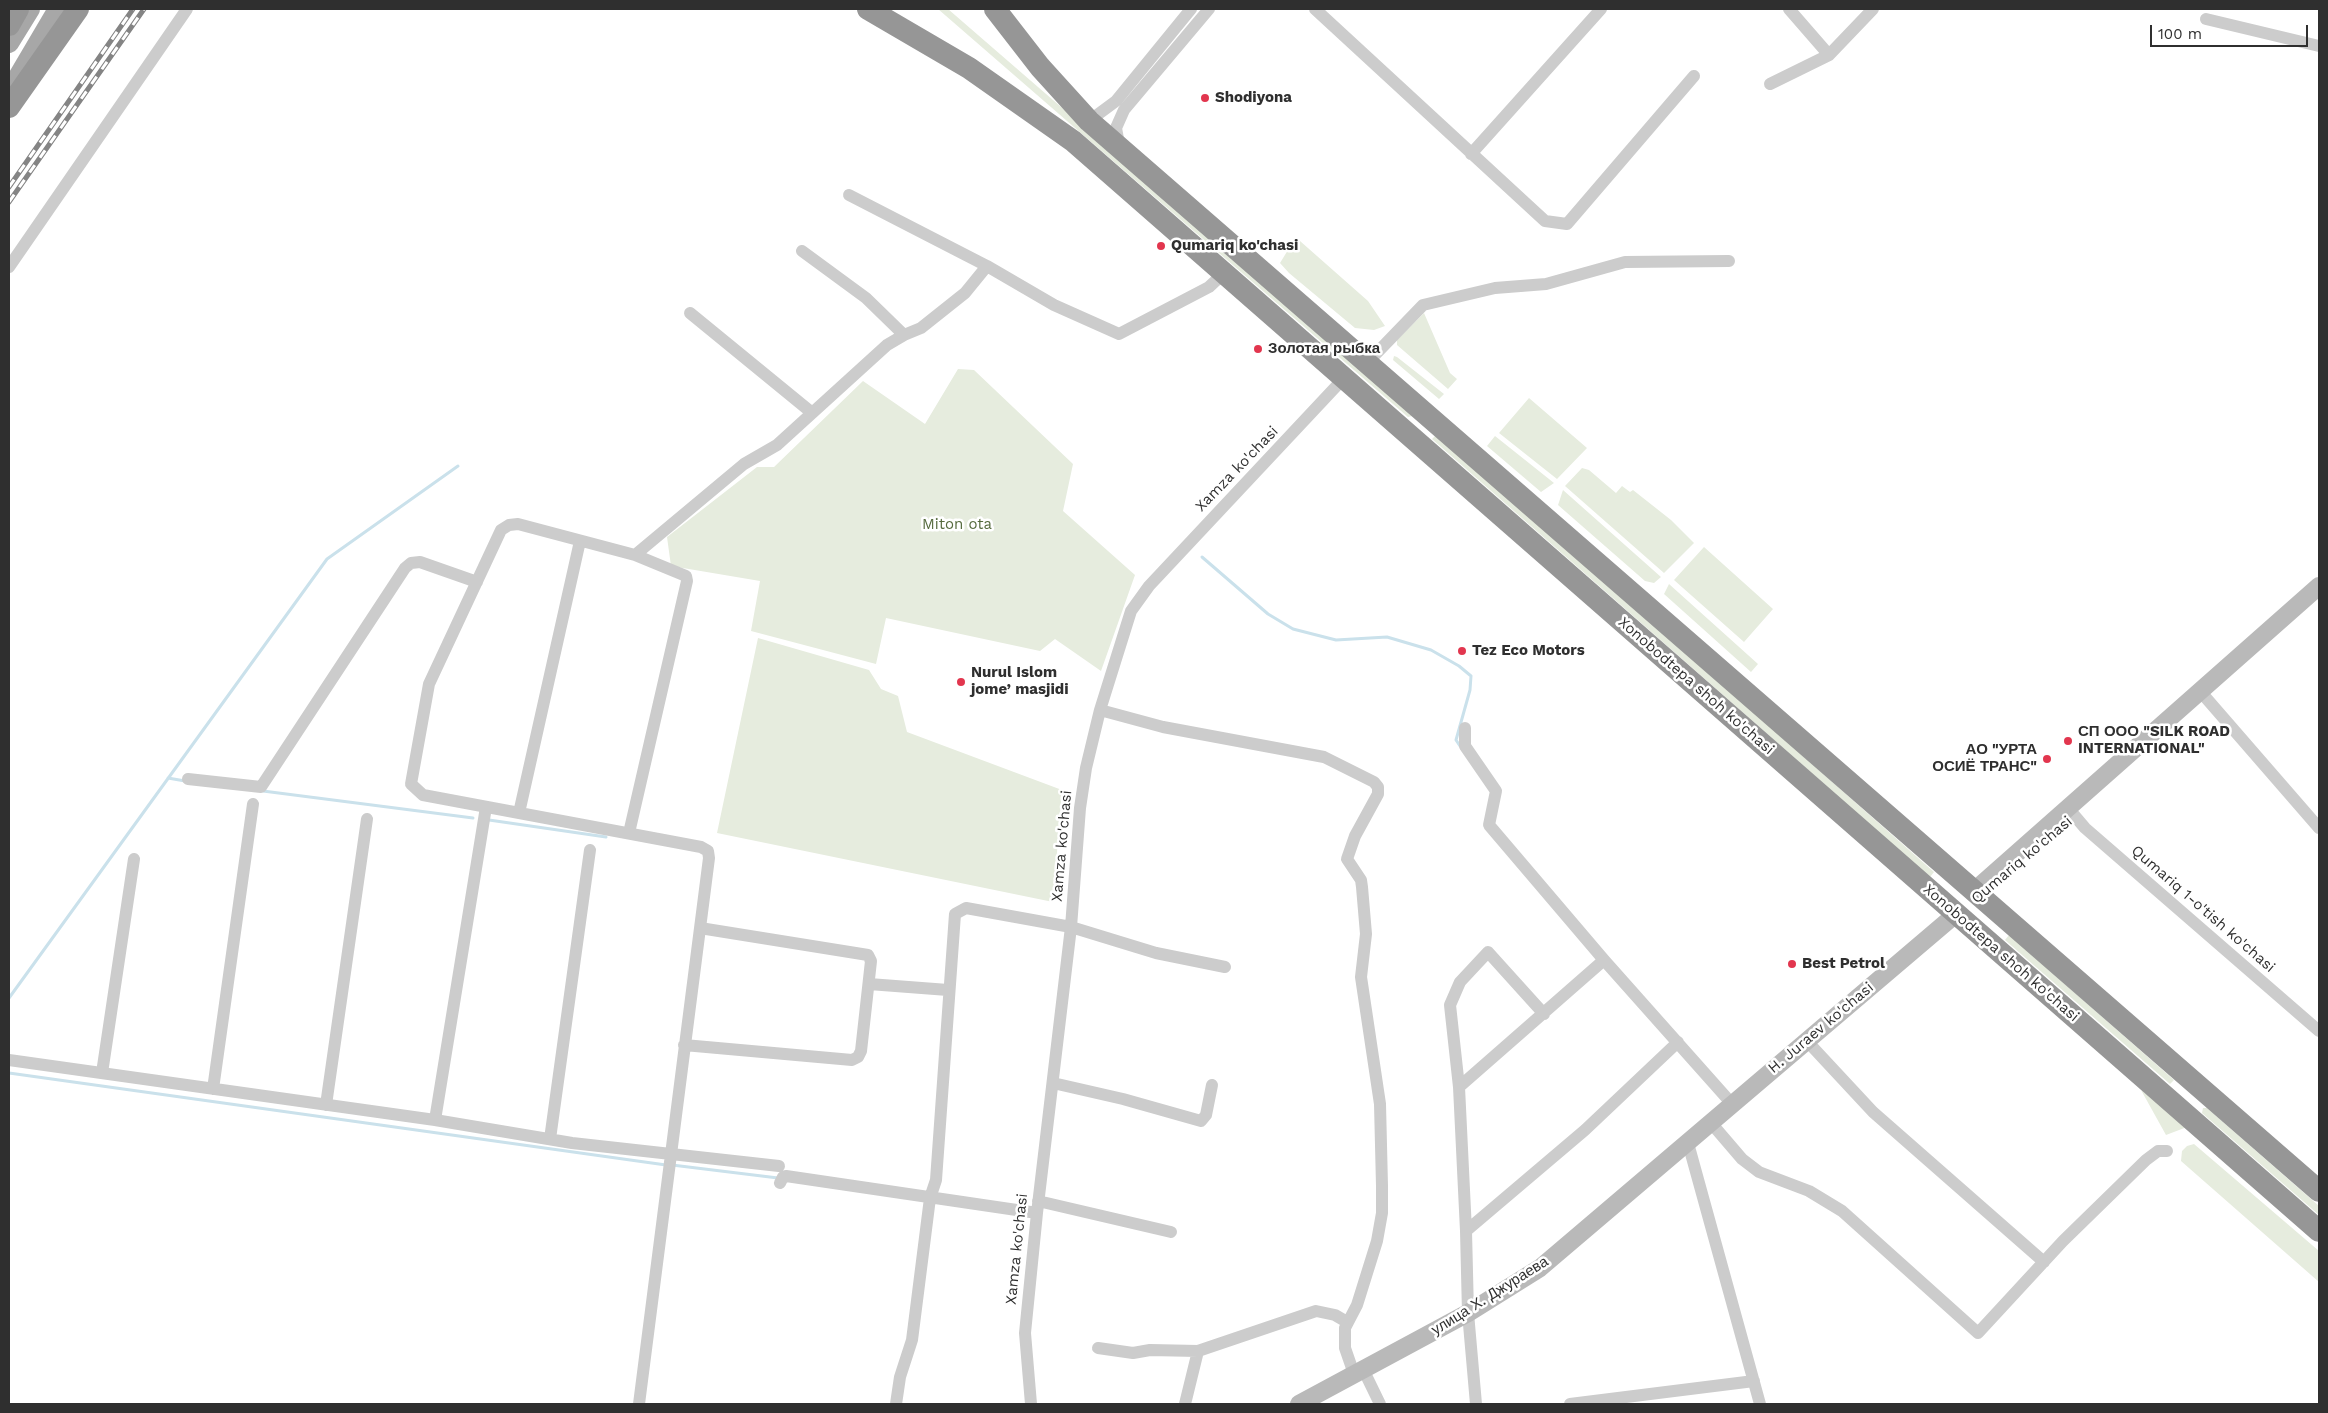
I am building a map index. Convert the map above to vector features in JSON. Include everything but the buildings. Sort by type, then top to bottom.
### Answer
[{"type":"highway","points":[[9,25],[18,9]]},
{"type":"highway","points":[[9,107],[78,9]]},
{"type":"highway","name":"Xonobodtepa shoh ko'chasi","points":[[868,9],[969,68],[1073,141],[2319,1231]]},
{"type":"highway","name":"Xonobodtepa shoh ko'chasi","points":[[995,9],[1040,67],[1089,121],[1122,151],[2319,1191]]},
{"type":"highway","points":[[1405,432],[1414,431],[1421,427],[1424,420],[1423,412]]},
{"type":"highway","name":"Qumariq ko'chasi","points":[[1956,914],[1978,894]]},
{"type":"highway","points":[[2184,1112],[2183,1102],[2187,1095],[2194,1091],[2204,1090]]},
{"type":"main road","points":[[9,43],[30,9]]},
{"type":"main road","points":[[9,93],[58,9]]},
{"type":"street","points":[[9,267],[188,9]]},
{"type":"street","points":[[1089,121],[1116,101],[1191,9]]},
{"type":"street","points":[[1122,151],[1116,139],[1116,128],[1119,119],[1209,9]]},
{"type":"street","points":[[1316,9],[1545,221],[1567,224],[1694,76]]},
{"type":"street","points":[[1471,154],[1601,9]]},
{"type":"street","points":[[1789,9],[1829,55]]},
{"type":"street","points":[[1770,84],[1829,55],[1873,9]]},
{"type":"street","points":[[2206,19],[2319,46]]},
{"type":"street","points":[[849,195],[987,266],[1054,305],[1119,334],[1209,287],[1224,273]]},
{"type":"street","points":[[802,251],[866,298],[904,334]]},
{"type":"street","points":[[1367,363],[1423,305],[1495,288],[1546,284],[1625,262],[1729,261]]},
{"type":"street","points":[[635,555],[744,464],[777,445],[887,345],[904,334],[921,328],[964,293],[987,266]]},
{"type":"street","points":[[690,313],[812,412]]},
{"type":"street","name":"Xamza ko'chasi","points":[[1031,1404],[1025,1333],[1071,927],[1080,808],[1086,768],[1100,710],[1131,611],[1149,586],[1344,378]]},
{"type":"street","points":[[630,833],[687,581],[686,576],[682,572],[635,555],[518,524],[509,525],[501,530],[429,684],[410,778],[411,784],[423,795],[486,807],[701,846],[708,850],[709,858],[639,1404]]},
{"type":"street","points":[[519,813],[580,541]]},
{"type":"street","points":[[188,779],[261,787],[411,563],[420,562],[477,582]]},
{"type":"street","name":"Qumariq ko'chasi","points":[[2204,695],[2319,586]]},
{"type":"street","name":"Qumariq ko'chasi","points":[[1978,894],[2204,695],[2319,600]]},
{"type":"street","points":[[2204,695],[2319,828]]},
{"type":"street","points":[[1100,710],[1163,727],[1324,757],[1374,782],[1378,787],[1378,794],[1355,836],[1347,859],[1361,880],[1362,887],[1366,934],[1361,977],[1380,1104],[1382,1213],[1377,1241],[1344,1335],[1345,1348],[1380,1404]]},
{"type":"street","points":[[1466,728],[1465,746],[1496,791],[1489,825],[1604,960],[1733,1104]]},
{"type":"street","points":[[213,1089],[253,804]]},
{"type":"street","points":[[436,1120],[486,807]]},
{"type":"street","name":"Qumariq 1-o'tish ko'chasi","points":[[2071,812],[2085,828],[2319,1031]]},
{"type":"street","points":[[326,1105],[367,819]]},
{"type":"street","points":[[550,1139],[590,850]]},
{"type":"street","points":[[102,1073],[134,859]]},
{"type":"street","points":[[896,1404],[900,1377],[912,1340],[930,1198],[936,1180],[948,990],[955,914],[960,909],[966,908],[1071,927],[1164,955],[1225,967]]},
{"type":"street","name":"H. Juraev ko'chasi","points":[[1733,1104],[1956,914]]},
{"type":"street","points":[[684,1045],[852,1060],[858,1057],[861,1051],[871,962],[868,955],[862,952],[700,928]]},
{"type":"street","points":[[1476,1404],[1468,1314],[1459,1087],[1450,1006],[1460,982],[1488,952],[1544,1014]]},
{"type":"street","points":[[1459,1087],[1604,960]]},
{"type":"street","points":[[868,984],[948,990]]},
{"type":"street","points":[[1806,1040],[1873,1112],[2044,1262]]},
{"type":"street","points":[[1466,1231],[1585,1130],[1678,1042]]},
{"type":"street","points":[[9,1060],[436,1120],[550,1139],[779,1166]]},
{"type":"street","points":[[1053,1082],[1201,1121],[1206,1115],[1212,1085]]},
{"type":"street","name":"улица Х. Джураева","points":[[1299,1404],[1468,1314],[1540,1268],[1712,1124],[1733,1104]]},
{"type":"street","points":[[1712,1124],[1742,1158],[1759,1172],[1809,1191],[1842,1211],[1978,1333],[2044,1262],[2146,1160],[2158,1151],[2167,1151]]},
{"type":"street","points":[[1688,1143],[1760,1404]]},
{"type":"street","points":[[780,1183],[783,1177],[786,1176],[930,1198],[1038,1207],[1171,1232]]},
{"type":"street","points":[[1098,1348],[1133,1353],[1150,1350],[1198,1350],[1316,1311],[1335,1315],[1347,1322]]},
{"type":"street","points":[[1184,1404],[1198,1350]]},
{"type":"street","points":[[1570,1404],[1754,1381]]},
{"type":"green space","points":[[938,9],[948,9],[1413,412],[1412,416],[1408,417]]},
{"type":"green space","points":[[1300,241],[1368,301],[1385,326],[1374,330],[1355,328],[1289,273],[1280,263],[1288,250]]},
{"type":"green space","points":[[1424,313],[1450,373],[1457,379],[1448,389],[1397,345],[1397,340]]},
{"type":"green space","points":[[1394,356],[1444,394],[1439,399],[1393,360]]},
{"type":"green space","name":"Miton ota","points":[[958,369],[974,370],[1073,464],[1063,511],[1135,575],[1101,671],[1055,639],[1040,651],[886,618],[876,664],[751,631],[760,581],[671,566],[667,537],[757,467],[774,467],[863,381],[925,424]]},
{"type":"green space","points":[[1529,398],[1587,448],[1557,479],[1499,433]]},
{"type":"green space","points":[[1438,433],[1934,872],[1930,877],[1432,439]]},
{"type":"green space","points":[[1495,436],[1554,483],[1541,492],[1487,446]]},
{"type":"green space","points":[[1582,468],[1589,470],[1616,493],[1622,486],[1630,492],[1633,490],[1671,520],[1694,543],[1664,573],[1565,486]]},
{"type":"green space","points":[[1563,490],[1661,577],[1654,583],[1645,581],[1558,505]]},
{"type":"green space","points":[[1704,547],[1773,609],[1744,642],[1674,580]]},
{"type":"green space","points":[[1669,584],[1758,664],[1751,672],[1664,594]]},
{"type":"green space","points":[[758,638],[869,670],[881,689],[898,696],[907,732],[1062,790],[1053,902],[717,833]]},
{"type":"green space","points":[[2009,935],[2174,1080],[2170,1084],[2005,940]]},
{"type":"green space","points":[[2141,1090],[2187,1127],[2166,1135]]},
{"type":"green space","points":[[2203,1108],[2207,1108],[2319,1206],[2319,1215],[2202,1113]]},
{"type":"green space","points":[[2194,1144],[2319,1251],[2319,1282],[2181,1161],[2182,1151],[2187,1146]]},
{"type":"waterway","points":[[9,998],[327,559],[458,466]]},
{"type":"waterway","points":[[1202,557],[1268,614],[1293,629],[1336,640],[1387,637],[1431,650],[1459,666],[1471,676],[1470,690],[1456,740],[1460,746]]},
{"type":"waterway","points":[[168,778],[185,781]]},
{"type":"waterway","points":[[263,791],[473,818]]},
{"type":"waterway","points":[[489,820],[606,837]]},
{"type":"waterway","points":[[9,1073],[666,1165]]},
{"type":"waterway","points":[[672,1165],[778,1178]]},
{"type":"railway","points":[[9,187],[133,9]]},
{"type":"railway","points":[[9,202],[144,9]]},
{"type":"place","name":"Shodiyona","points":[[1205,98]]},
{"type":"place","name":"Qumariq ko'chasi","points":[[1161,246]]},
{"type":"place","name":"Золотая рыбка","points":[[1258,349]]},
{"type":"place","name":"Tez Eco Motors","points":[[1462,651]]},
{"type":"place","name":"Nurul Islom jome’ masjidi","points":[[961,682]]},
{"type":"place","name":"СП ООО \"SILK ROAD INTERNATIONAL\"","points":[[2068,741]]},
{"type":"place","name":"АО \"УРТА ОСИЁ ТРАНС\"","points":[[2047,759]]},
{"type":"place","name":"Best Petrol","points":[[1792,964]]}]
